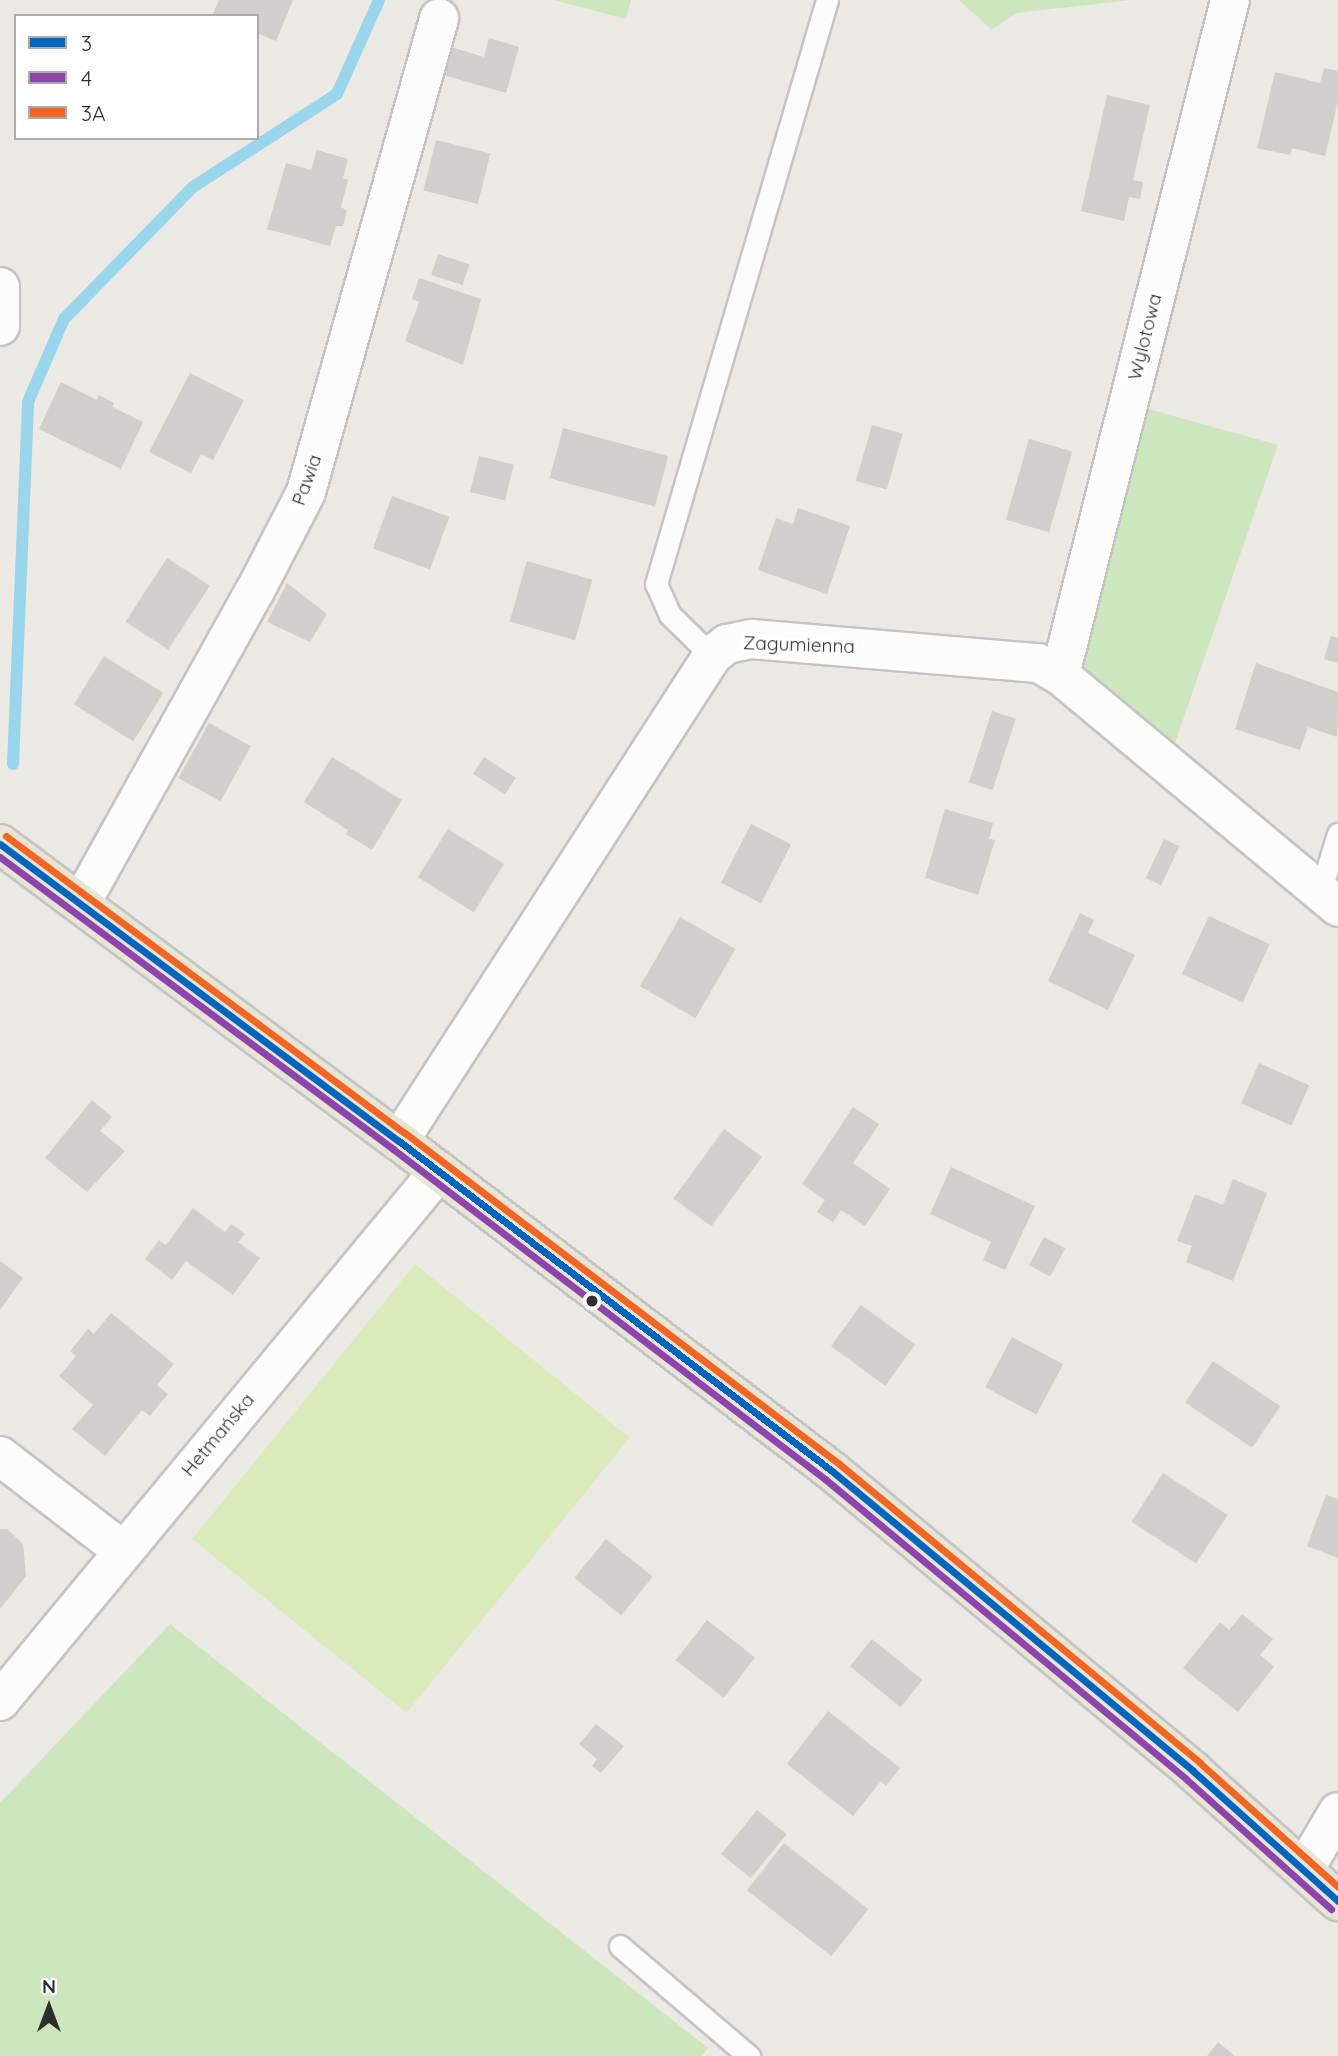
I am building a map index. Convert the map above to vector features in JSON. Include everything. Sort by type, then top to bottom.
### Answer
[{"type":"main road","points":[[0,844],[439,1171],[832,1471],[1182,1762],[1338,1901]]},
{"type":"street","name":"Wylotowa","points":[[1060,675],[1230,0]]},
{"type":"street","name":"Pawia","points":[[80,903],[255,591],[306,492],[439,18]]},
{"type":"street","points":[[0,287],[0,326]]},
{"type":"street","name":"Zagumienna","points":[[399,1141],[712,656],[727,643],[751,639],[1038,663],[1060,675],[1329,900]]},
{"type":"street","name":"Hetmańska","points":[[0,1701],[122,1550],[439,1171]]},
{"type":"street","points":[[0,1456],[122,1550]]},
{"type":"street","points":[[1304,1870],[1338,1812]]},
{"type":"lane","points":[[712,656],[670,615],[656,584],[827,0]]},
{"type":"lane","points":[[1329,900],[1338,834]]},
{"type":"lane","points":[[620,1946],[749,2056]]},
{"type":"green space","points":[[554,0],[631,0],[626,19]]},
{"type":"green space","points":[[959,0],[1132,0],[1016,13],[992,30]]},
{"type":"green space","points":[[1148,409],[1278,445],[1174,746],[1089,679],[1080,666]]},
{"type":"green space","points":[[415,1264],[629,1438],[407,1713],[192,1539]]},
{"type":"green space","points":[[170,1624],[708,2048],[702,2056],[0,2056],[0,1803]]},
{"type":"building","points":[[219,0],[293,0],[276,41],[259,34],[259,14],[213,14]]},
{"type":"building","points":[[489,38],[519,47],[506,93],[440,74],[448,46],[484,57]]},
{"type":"building","points":[[1324,68],[1338,71],[1338,101],[1325,156],[1292,148],[1290,155],[1257,148],[1275,72],[1320,83]]},
{"type":"building","points":[[1107,95],[1150,105],[1133,180],[1143,182],[1140,199],[1129,197],[1124,221],[1081,211]]},
{"type":"building","points":[[436,140],[490,154],[478,204],[423,190]]},
{"type":"building","points":[[317,150],[348,159],[343,178],[348,180],[341,207],[347,211],[343,226],[336,226],[330,246],[267,229],[286,163],[311,170]]},
{"type":"building","points":[[438,254],[469,264],[463,285],[431,275]]},
{"type":"building","points":[[419,278],[481,299],[463,365],[405,341],[419,302],[412,299]]},
{"type":"building","points":[[190,373],[244,400],[213,460],[201,454],[191,473],[149,452]]},
{"type":"building","points":[[61,382],[97,400],[99,395],[114,403],[112,407],[143,422],[121,469],[39,429]]},
{"type":"building","points":[[872,425],[903,434],[887,490],[856,481]]},
{"type":"building","points":[[563,428],[668,456],[655,506],[550,478]]},
{"type":"building","points":[[1029,439],[1072,451],[1049,532],[1006,520]]},
{"type":"building","points":[[479,456],[514,465],[505,501],[470,492]]},
{"type":"building","points":[[392,496],[449,517],[430,569],[373,549]]},
{"type":"building","points":[[798,508],[850,526],[827,594],[758,570],[776,518],[793,524]]},
{"type":"building","points":[[167,558],[210,586],[168,650],[126,622]]},
{"type":"building","points":[[527,561],[592,580],[575,640],[510,622]]},
{"type":"building","points":[[287,583],[327,614],[310,642],[267,622]]},
{"type":"building","points":[[1331,636],[1338,638],[1338,663],[1324,659]]},
{"type":"building","points":[[104,656],[163,693],[133,741],[74,704]]},
{"type":"building","points":[[1256,663],[1338,692],[1337,737],[1308,727],[1300,750],[1235,729]]},
{"type":"building","points":[[992,711],[1016,719],[993,790],[969,782]]},
{"type":"building","points":[[209,723],[251,746],[220,801],[178,778]]},
{"type":"building","points":[[332,757],[402,800],[372,850],[346,834],[348,830],[304,802]]},
{"type":"building","points":[[484,757],[516,778],[505,794],[473,774]]},
{"type":"building","points":[[945,809],[993,823],[989,839],[995,840],[978,895],[925,878]]},
{"type":"building","points":[[751,824],[791,844],[761,903],[721,883]]},
{"type":"building","points":[[448,829],[504,864],[474,912],[418,877]]},
{"type":"building","points":[[1164,839],[1179,846],[1161,885],[1146,878]]},
{"type":"building","points":[[1080,913],[1094,920],[1088,933],[1135,955],[1108,1010],[1048,981]]},
{"type":"building","points":[[1209,916],[1270,944],[1243,1002],[1182,974]]},
{"type":"building","points":[[680,917],[735,949],[695,1018],[640,986]]},
{"type":"building","points":[[1259,1063],[1309,1085],[1291,1126],[1241,1103]]},
{"type":"building","points":[[92,1100],[112,1117],[100,1131],[125,1151],[87,1192],[45,1158]]},
{"type":"building","points":[[853,1107],[879,1124],[853,1163],[890,1189],[865,1226],[841,1210],[833,1222],[817,1212],[825,1200],[802,1184]]},
{"type":"building","points":[[724,1129],[762,1157],[711,1226],[673,1199]]},
{"type":"building","points":[[951,1167],[1035,1206],[1005,1270],[983,1260],[991,1242],[930,1214]]},
{"type":"building","points":[[1233,1179],[1267,1193],[1233,1281],[1186,1262],[1192,1246],[1177,1241],[1195,1194],[1223,1205]]},
{"type":"building","points":[[193,1208],[225,1232],[231,1224],[245,1234],[238,1242],[260,1258],[233,1295],[186,1261],[172,1280],[145,1259],[159,1240],[166,1245]]},
{"type":"building","points":[[1044,1237],[1065,1248],[1050,1277],[1029,1265]]},
{"type":"building","points":[[0,1261],[23,1278],[0,1310]]},
{"type":"building","points":[[861,1305],[915,1344],[885,1386],[831,1346]]},
{"type":"building","points":[[111,1313],[174,1364],[157,1385],[168,1394],[150,1416],[142,1410],[105,1456],[72,1429],[93,1405],[59,1376],[76,1356],[70,1351],[88,1329],[94,1334]]},
{"type":"building","points":[[1012,1337],[1063,1364],[1036,1415],[985,1387]]},
{"type":"building","points":[[1213,1361],[1280,1406],[1252,1448],[1185,1402]]},
{"type":"building","points":[[1163,1473],[1228,1515],[1196,1564],[1131,1522]]},
{"type":"building","points":[[1326,1495],[1338,1499],[1338,1558],[1307,1546]]},
{"type":"building","points":[[0,1529],[7,1529],[23,1544],[26,1576],[0,1609]]},
{"type":"building","points":[[606,1539],[653,1577],[621,1616],[575,1578]]},
{"type":"building","points":[[1242,1614],[1273,1639],[1260,1655],[1274,1667],[1238,1712],[1183,1668],[1220,1622],[1229,1630]]},
{"type":"building","points":[[707,1620],[755,1658],[724,1698],[676,1660]]},
{"type":"building","points":[[872,1639],[923,1680],[900,1707],[850,1666]]},
{"type":"building","points":[[828,1711],[900,1768],[886,1786],[881,1781],[853,1816],[787,1764]]},
{"type":"building","points":[[596,1724],[624,1746],[601,1773],[592,1766],[597,1759],[579,1744]]},
{"type":"building","points":[[757,1810],[787,1834],[751,1878],[721,1854]]},
{"type":"building","points":[[784,1843],[868,1909],[831,1956],[747,1890]]},
{"type":"building","points":[[1218,2042],[1235,2056],[1207,2056]]},
{"type":"waterway","points":[[13,764],[28,402],[64,319],[193,187],[337,94],[379,0]]},
{"type":"transit line","name":"3A","points":[[6,836],[405,1133],[838,1463],[1200,1763],[1338,1887]]},
{"type":"transit line","name":"3","points":[[0,844],[399,1141],[832,1471],[1193,1771],[1338,1901]]},
{"type":"transit line","name":"4","points":[[0,857],[393,1149],[825,1479],[1186,1779],[1331,1909]]}]
